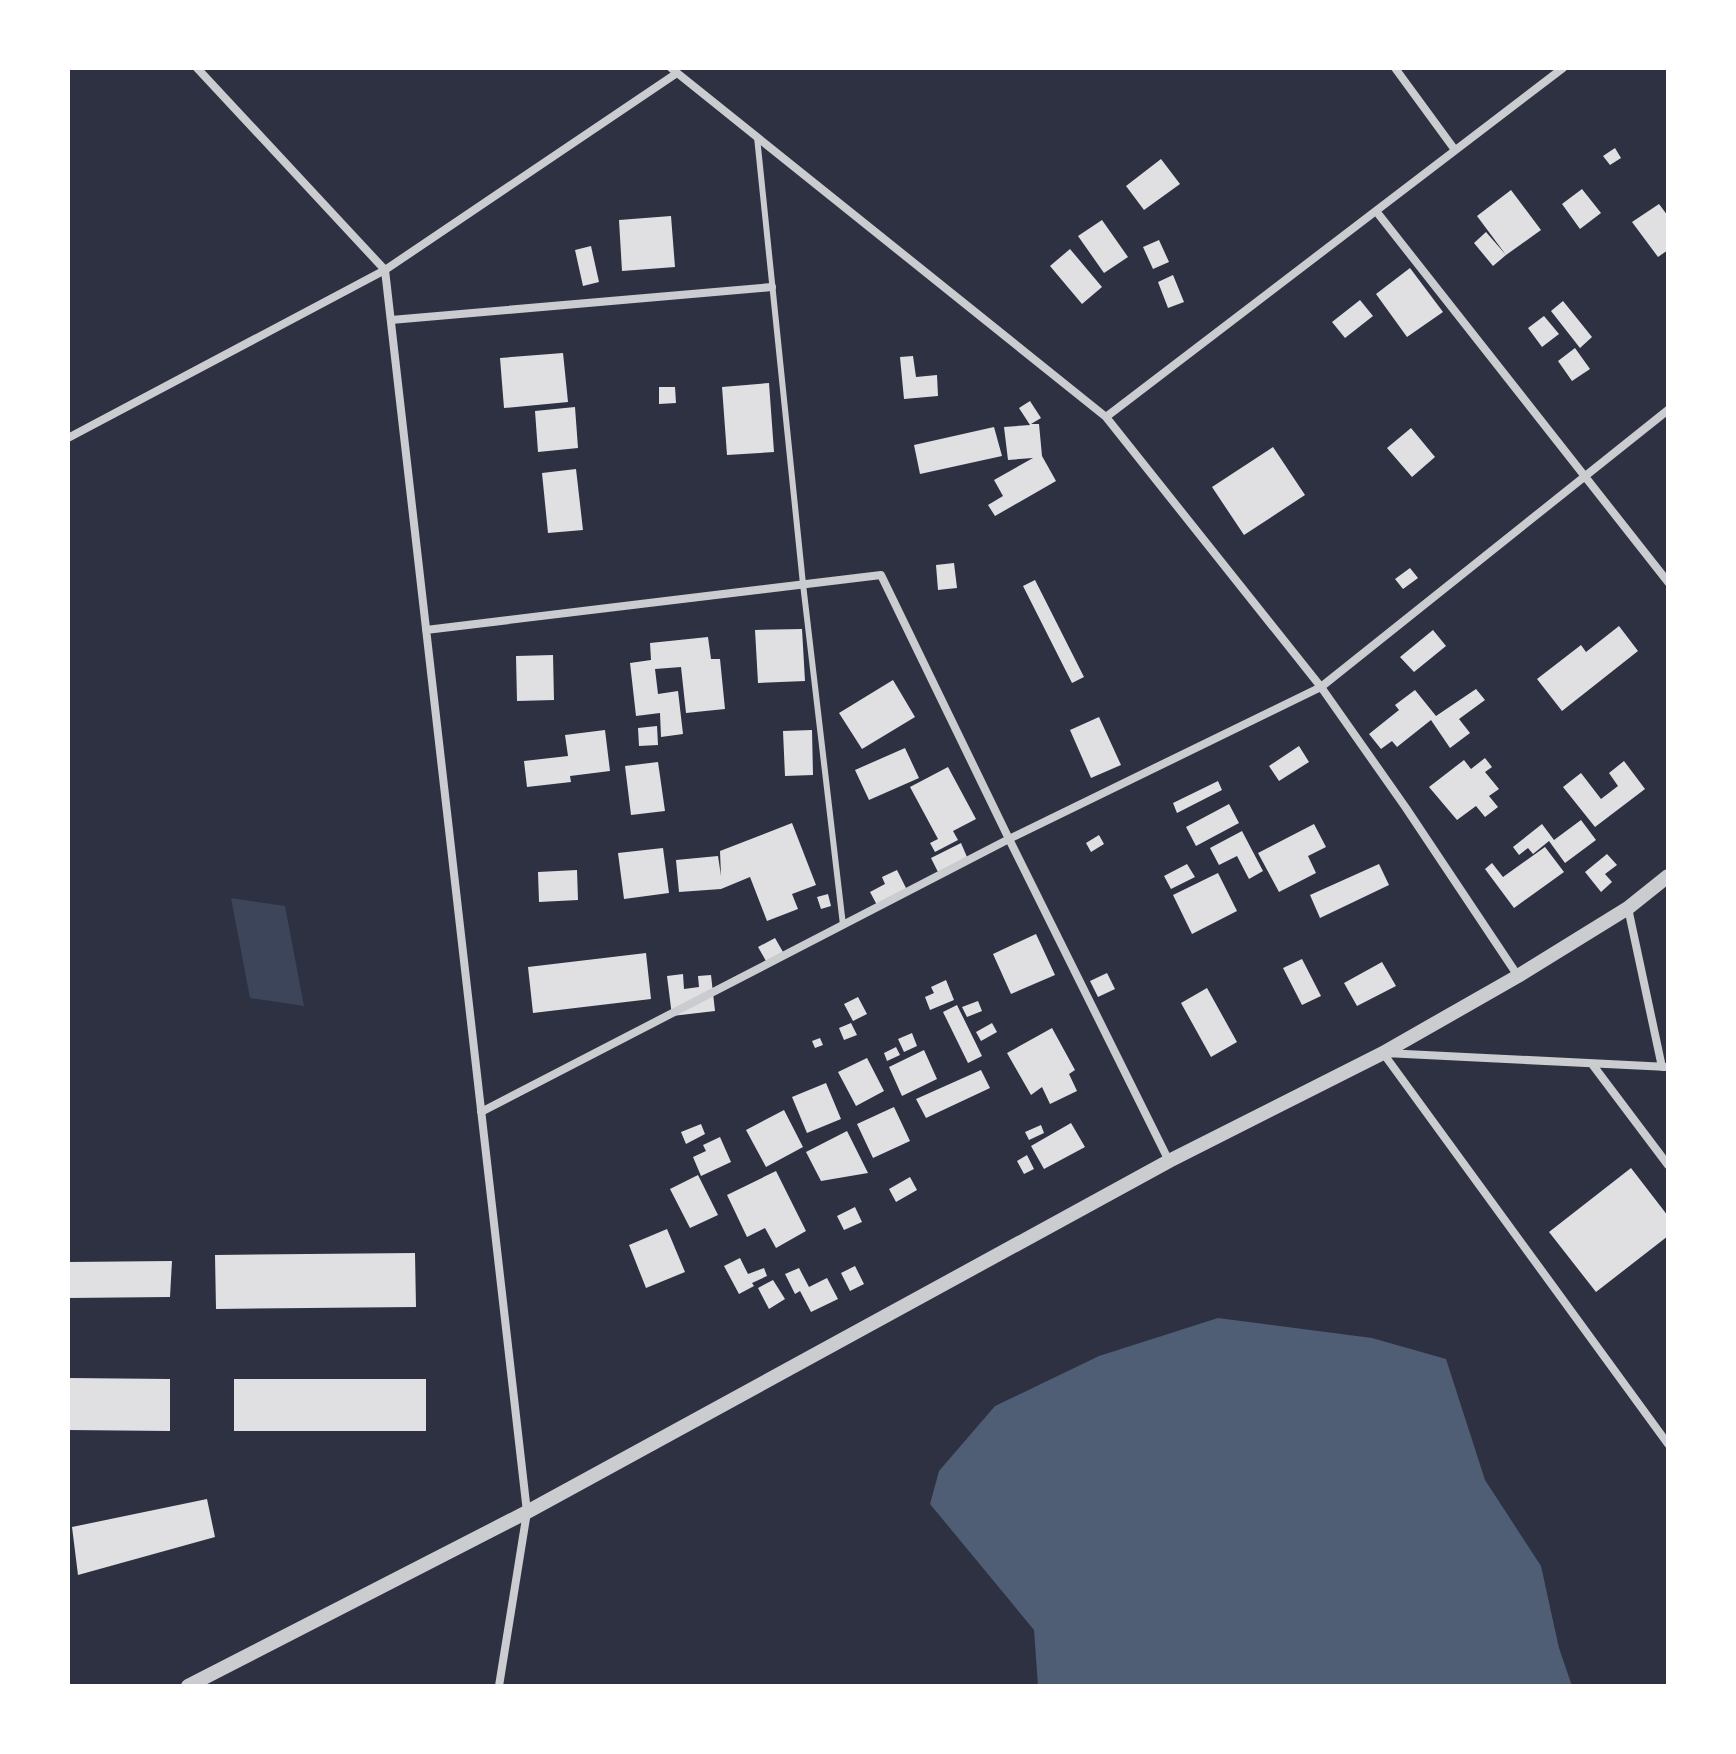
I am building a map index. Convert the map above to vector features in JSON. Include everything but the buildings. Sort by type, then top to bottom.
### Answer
[{"type":"street","points":[[197,68],[385,270],[527,1512],[499,1686]]},
{"type":"street","points":[[1395,68],[1455,150]]},
{"type":"street","points":[[1106,417],[1563,68]]},
{"type":"street","points":[[68,438],[385,270],[674,70],[1106,417],[1321,687],[1518,976]]},
{"type":"street","points":[[1376,211],[1668,582]]},
{"type":"street","points":[[391,320],[772,287]]},
{"type":"street","points":[[481,1112],[1009,839],[1321,687],[1668,410]]},
{"type":"street","points":[[426,630],[881,575],[1169,1161]]},
{"type":"street","points":[[188,1686],[527,1512],[1169,1161],[1383,1053],[1518,976],[1628,908],[1668,876]]},
{"type":"street","points":[[1383,1053],[1665,1067],[1628,908]]},
{"type":"street","points":[[1383,1053],[1668,1444]]},
{"type":"street","points":[[1592,1064],[1668,1165]]},
{"type":"lane","points":[[757,137],[803,584],[843,925]]},
{"type":"shaded area","points":[[231,898],[285,906],[304,1006],[250,998]]},
{"type":"shaded area","points":[[1218,1318],[1372,1338],[1446,1359],[1485,1480],[1541,1566],[1559,1648],[1572,1686],[1038,1686],[1034,1630],[930,1504],[939,1471],[995,1406],[1099,1356]]}]
